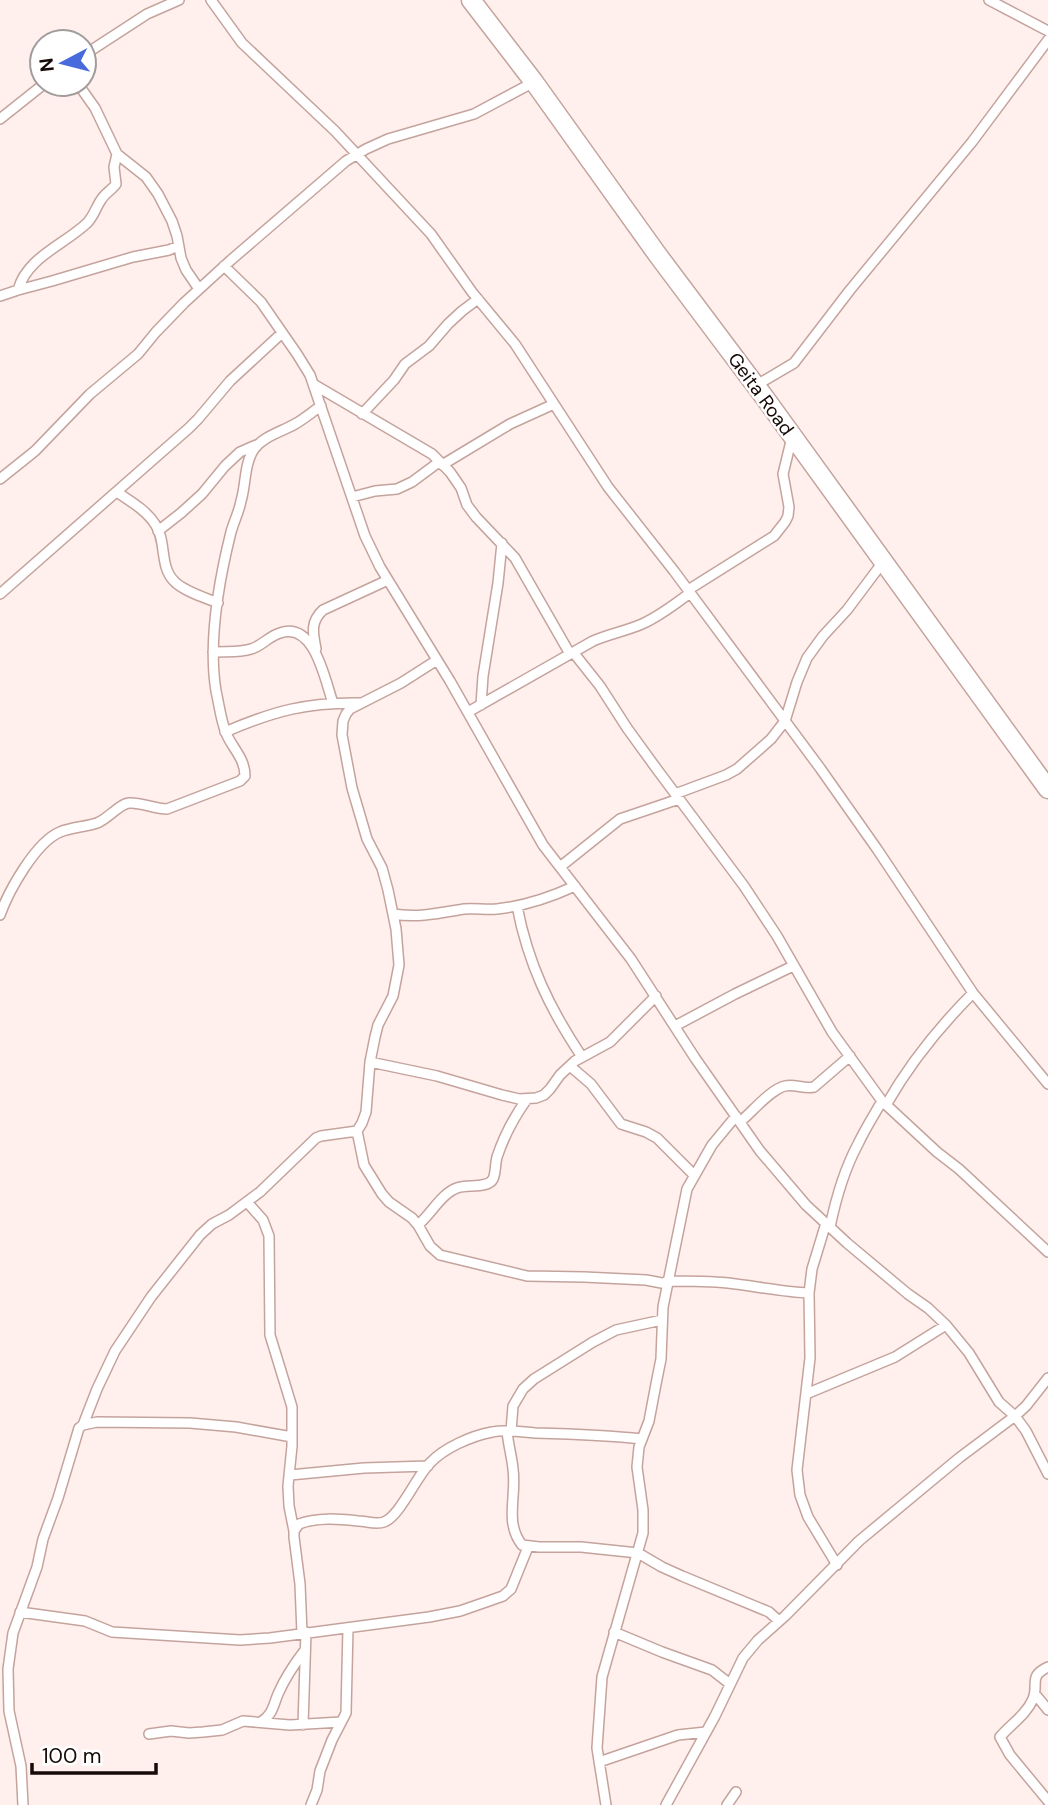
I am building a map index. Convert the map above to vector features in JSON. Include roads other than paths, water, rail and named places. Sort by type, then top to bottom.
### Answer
[{"type":"highway","name":"Geita Road","points":[[471,0],[534,82],[1048,789]]},
{"type":"street","points":[[98,46],[147,14],[178,0]]},
{"type":"street","points":[[211,0],[242,43],[314,110],[431,234],[515,344],[608,487],[689,592],[870,839],[973,993],[1048,1084]]},
{"type":"street","points":[[989,0],[1048,31]]},
{"type":"street","points":[[755,386],[794,363],[850,290],[972,142],[1048,40]]},
{"type":"street","points":[[0,479],[35,451],[90,394],[138,355],[156,332],[224,266],[346,161],[388,139],[474,114],[534,82]]},
{"type":"street","points":[[0,119],[28,97]]},
{"type":"street","points":[[88,98],[117,154],[152,184],[172,221],[186,270],[199,289]]},
{"type":"street","points":[[18,290],[24,274],[32,265],[80,228],[92,216],[102,197],[116,184],[114,167],[117,154]]},
{"type":"street","points":[[0,296],[178,246]]},
{"type":"street","points":[[224,266],[261,302],[297,354],[313,384],[365,536],[543,845],[631,959],[760,1151],[806,1205],[847,1243],[946,1325],[969,1353],[999,1402],[1015,1416],[1026,1431],[1048,1474]]},
{"type":"street","points":[[362,414],[405,364],[429,346],[448,324],[478,299]]},
{"type":"street","points":[[0,594],[198,419],[230,381],[282,333]]},
{"type":"street","points":[[313,384],[432,454],[450,472],[476,517],[515,558],[572,653],[600,686],[627,728],[744,886],[777,936],[832,1032],[884,1103],[1048,1252]]},
{"type":"street","points":[[352,498],[375,491],[397,489],[510,425],[554,404]]},
{"type":"street","points":[[0,915],[40,845],[58,833],[99,822],[126,804],[167,809],[240,781],[245,776],[244,764],[225,732],[216,690],[213,652],[218,603],[232,530],[242,499],[250,458],[255,448],[267,437],[296,424],[321,406]]},
{"type":"street","points":[[468,712],[572,653],[612,633],[642,624],[660,615],[689,592],[774,536],[785,522],[789,507],[783,474],[793,437]]},
{"type":"street","points":[[158,531],[202,494],[240,452],[262,442]]},
{"type":"street","points":[[117,492],[143,510],[156,525],[167,572],[176,584],[218,603]]},
{"type":"street","points":[[481,705],[502,543]]},
{"type":"street","points":[[560,867],[620,819],[726,775],[737,769],[771,739],[785,721],[807,659],[883,562]]},
{"type":"street","points":[[333,703],[317,654],[313,632],[316,617],[334,604],[388,580]]},
{"type":"street","points":[[213,652],[251,649],[280,632],[289,631],[307,640],[317,654]]},
{"type":"street","points":[[437,660],[350,709],[343,721],[342,736],[352,788],[367,839],[382,868],[398,946],[398,979],[378,1026],[370,1062],[366,1112],[357,1131],[365,1165],[382,1194],[412,1218],[430,1247],[440,1255],[527,1276],[667,1282],[709,1281],[809,1293]]},
{"type":"street","points":[[225,732],[273,713],[304,706],[363,703]]},
{"type":"street","points":[[393,914],[418,916],[465,909],[517,906],[554,896],[575,886]]},
{"type":"street","points":[[517,906],[532,962],[548,1002],[583,1057]]},
{"type":"street","points":[[675,1026],[793,966]]},
{"type":"street","points":[[837,1565],[808,1517],[800,1495],[797,1463],[810,1358],[809,1293],[812,1269],[857,1145],[913,1061],[951,1014],[973,993]]},
{"type":"street","points":[[370,1062],[437,1076],[502,1096],[527,1099],[544,1095],[569,1066],[610,1042],[656,996]]},
{"type":"street","points":[[606,1805],[597,1748],[602,1677],[643,1533],[637,1467],[639,1447],[649,1421],[661,1359],[667,1282],[687,1189],[712,1145],[738,1119],[776,1090],[790,1085],[814,1087],[850,1056]]},
{"type":"street","points":[[569,1066],[592,1084],[621,1124],[657,1138],[694,1175]]},
{"type":"street","points":[[418,1225],[453,1189],[492,1181],[505,1137],[527,1099]]},
{"type":"street","points":[[23,1805],[21,1766],[9,1711],[8,1637],[37,1567],[43,1539],[76,1436],[97,1389],[116,1351],[151,1297],[212,1223],[229,1215],[260,1192],[316,1138],[357,1131]]},
{"type":"street","points":[[247,1202],[262,1220],[269,1236],[270,1335],[292,1407],[288,1486],[304,1633],[303,1725]]},
{"type":"street","points":[[662,1320],[617,1330],[534,1379],[523,1389],[513,1406],[509,1431],[514,1484],[511,1520],[517,1538],[522,1545],[528,1547],[581,1547],[638,1553],[672,1571],[769,1612],[779,1621]]},
{"type":"street","points":[[806,1394],[895,1357],[946,1325]]},
{"type":"street","points":[[666,1805],[743,1658],[758,1640],[859,1541],[959,1458],[1015,1416],[1048,1378]]},
{"type":"street","points":[[83,1425],[97,1422],[190,1423],[236,1427],[292,1437]]},
{"type":"street","points":[[294,1531],[299,1524],[316,1520],[355,1520],[378,1524],[387,1522],[421,1474],[445,1451],[492,1432],[608,1435],[642,1439]]},
{"type":"street","points":[[290,1475],[365,1468],[428,1466]]},
{"type":"street","points":[[20,1612],[85,1621],[112,1632],[240,1640],[270,1638],[429,1617],[460,1611],[503,1596],[511,1589],[528,1547]]},
{"type":"street","points":[[311,1805],[320,1771],[346,1713],[348,1628]]},
{"type":"street","points":[[614,1632],[712,1670],[730,1685]]},
{"type":"street","points":[[261,1722],[270,1715],[278,1693],[305,1650]]},
{"type":"street","points":[[1044,1805],[1048,1801],[1010,1755],[1000,1737],[1028,1707],[1035,1694],[1036,1675],[1048,1667]]},
{"type":"street","points":[[1035,1694],[1048,1710]]},
{"type":"street","points":[[149,1734],[171,1731],[189,1734],[227,1728],[243,1721],[303,1725],[341,1722]]},
{"type":"street","points":[[600,1762],[678,1735],[706,1732]]},
{"type":"street","points":[[727,1805],[736,1792]]}]
